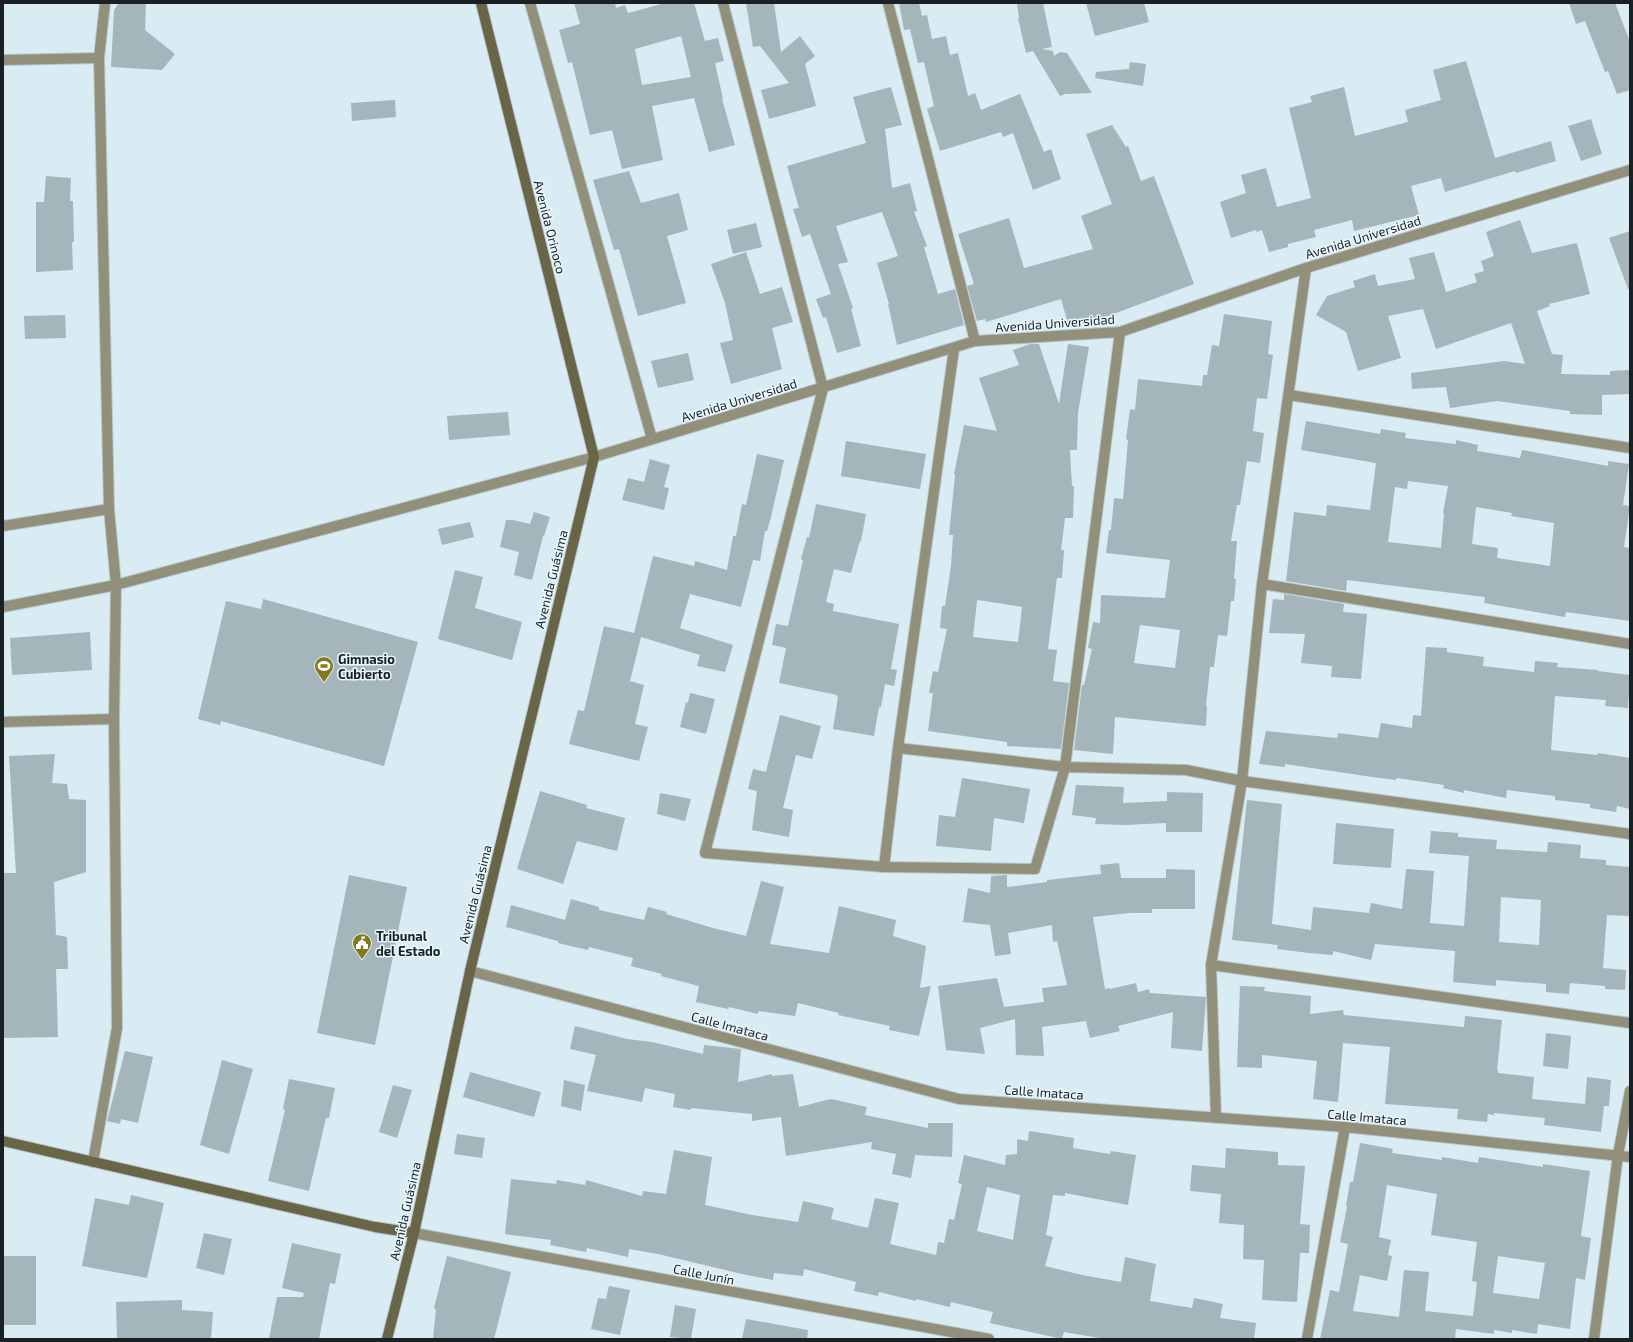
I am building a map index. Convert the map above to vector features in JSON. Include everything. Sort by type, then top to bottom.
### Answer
[{"type":"main road","name":"Avenida Orinoco","points":[[481,3],[594,457]]},
{"type":"main road","name":"Avenida Guásima","points":[[387,1339],[414,1233],[470,971],[594,457]]},
{"type":"main road","points":[[3,1141],[375,1227],[414,1233]]},
{"type":"street","points":[[93,1162],[117,1028],[114,719],[116,585],[109,509],[99,58],[106,3]]},
{"type":"street","points":[[530,3],[652,439]]},
{"type":"street","points":[[723,3],[822,388],[705,853],[884,867],[1035,869],[1064,768],[1120,332]]},
{"type":"street","points":[[888,3],[975,341]]},
{"type":"street","points":[[3,60],[99,58]]},
{"type":"street","name":"Avenida Universidad","points":[[3,607],[116,585],[594,457],[975,341],[1120,332],[1306,268],[1630,170]]},
{"type":"street","points":[[1216,1118],[1211,965],[1242,781],[1262,584],[1306,268]]},
{"type":"street","points":[[884,867],[898,748],[954,348]]},
{"type":"street","points":[[1289,395],[1630,448]]},
{"type":"street","points":[[3,526],[109,509]]},
{"type":"street","points":[[1262,584],[1630,644]]},
{"type":"street","points":[[3,722],[114,719]]},
{"type":"street","points":[[898,748],[1064,768],[1186,770],[1242,781],[1630,834]]},
{"type":"street","points":[[1211,965],[1630,1023]]},
{"type":"street","name":"Calle Imataca","points":[[470,971],[958,1099],[1345,1127],[1630,1157]]},
{"type":"street","points":[[1594,1339],[1618,1155],[1630,1091]]},
{"type":"street","points":[[1307,1339],[1345,1127]]},
{"type":"street","name":"Calle Junín","points":[[414,1233],[989,1339]]},
{"type":"building","points":[[119,3],[146,3],[145,30],[175,54],[162,70],[111,67],[114,10]]},
{"type":"building","points":[[574,3],[615,3],[616,8],[625,5],[628,13],[665,3],[694,3],[705,41],[718,38],[724,61],[715,63],[722,99],[735,145],[709,152],[694,98],[652,106],[663,160],[622,169],[612,130],[590,135],[572,62],[568,63],[559,30],[580,24]],"holes":[[[681,36],[691,77],[642,85],[635,49]]]},
{"type":"building","points":[[746,3],[774,3],[781,52],[800,36],[815,56],[805,64],[816,106],[769,119],[761,90],[789,83],[760,46],[753,47]]},
{"type":"building","points":[[899,3],[919,3],[922,16],[927,15],[932,39],[946,36],[950,55],[958,53],[968,96],[975,93],[981,110],[1020,94],[1044,152],[1051,149],[1061,179],[1033,190],[1013,133],[1003,137],[1001,132],[940,151],[927,109],[934,106],[924,62],[918,63],[910,29],[904,30]]},
{"type":"building","points":[[1017,3],[1043,3],[1052,47],[1042,49],[1053,51],[1054,56],[1060,52],[1067,53],[1092,93],[1065,94],[1060,96],[1033,51],[1026,53],[1018,18]]},
{"type":"building","points":[[1086,3],[1144,3],[1149,22],[1095,36]]},
{"type":"building","points":[[1569,3],[1615,3],[1630,42],[1630,90],[1617,94],[1608,71],[1605,72],[1585,21],[1576,24]]},
{"type":"building","points":[[1466,61],[1495,158],[1551,141],[1556,161],[1516,173],[1515,171],[1445,192],[1441,178],[1411,186],[1419,215],[1354,231],[1352,220],[1314,230],[1316,237],[1288,244],[1288,247],[1269,252],[1262,230],[1257,232],[1256,230],[1231,238],[1220,202],[1246,193],[1241,175],[1266,168],[1277,207],[1311,198],[1289,108],[1312,102],[1310,96],[1344,87],[1355,136],[1408,122],[1405,110],[1441,100],[1433,70]]},
{"type":"building","points":[[1130,62],[1146,64],[1143,86],[1095,78],[1096,72],[1129,69]]},
{"type":"building","points":[[891,87],[902,125],[885,129],[892,188],[910,183],[917,211],[914,212],[927,246],[924,247],[938,294],[955,289],[964,325],[897,345],[889,304],[877,263],[898,256],[882,212],[836,226],[848,262],[838,264],[853,308],[851,309],[861,346],[837,353],[826,317],[823,318],[816,299],[831,294],[810,234],[802,237],[793,209],[799,208],[787,166],[866,143],[853,97]]},
{"type":"building","points":[[395,100],[396,117],[352,121],[351,103]]},
{"type":"building","points":[[1591,119],[1602,154],[1581,161],[1568,126]]},
{"type":"building","points":[[1112,125],[1126,147],[1128,146],[1141,181],[1154,176],[1194,284],[1108,316],[1069,327],[1061,299],[986,322],[985,319],[977,321],[967,286],[974,284],[958,234],[1009,218],[1024,268],[1093,249],[1081,216],[1112,204],[1086,134]]},
{"type":"building","points":[[629,171],[641,203],[679,193],[688,230],[667,236],[686,303],[638,316],[619,249],[614,250],[593,180]]},
{"type":"building","points":[[46,176],[71,178],[70,201],[73,201],[74,242],[72,242],[73,270],[36,272],[36,202],[44,202]]},
{"type":"building","points":[[1520,220],[1532,253],[1577,243],[1590,294],[1549,304],[1550,306],[1537,311],[1552,354],[1563,355],[1561,374],[1610,375],[1610,371],[1630,370],[1630,394],[1602,395],[1602,415],[1570,414],[1570,411],[1497,401],[1450,408],[1446,387],[1412,389],[1411,373],[1504,361],[1525,364],[1511,323],[1436,349],[1423,309],[1388,316],[1401,358],[1358,371],[1346,332],[1316,315],[1327,296],[1355,287],[1353,281],[1375,274],[1378,286],[1415,279],[1409,258],[1434,252],[1446,292],[1477,282],[1474,274],[1484,271],[1481,261],[1494,256],[1486,232]]},
{"type":"building","points":[[756,223],[762,247],[733,254],[727,230]]},
{"type":"building","points":[[1630,231],[1630,289],[1628,289],[1609,238]]},
{"type":"building","points":[[746,252],[760,294],[782,287],[793,322],[772,328],[782,369],[731,384],[720,343],[733,340],[725,303],[711,264]]},
{"type":"building","points":[[1224,314],[1272,321],[1268,354],[1273,355],[1267,399],[1257,398],[1253,431],[1264,433],[1260,463],[1247,461],[1240,505],[1237,505],[1231,541],[1237,541],[1234,601],[1231,601],[1227,636],[1218,635],[1214,667],[1210,667],[1206,706],[1206,726],[1115,717],[1113,754],[1074,750],[1082,685],[1084,685],[1092,649],[1088,648],[1093,622],[1100,623],[1101,595],[1165,598],[1170,560],[1106,553],[1109,530],[1111,530],[1114,498],[1123,499],[1128,440],[1126,439],[1130,409],[1135,410],[1138,379],[1202,386],[1203,375],[1207,375],[1212,345],[1219,346]],"holes":[[[1140,625],[1180,630],[1175,668],[1134,663]]]},
{"type":"building","points":[[65,315],[66,338],[25,339],[24,316]]},
{"type":"building","points":[[1030,344],[1039,344],[1059,404],[1068,344],[1089,347],[1078,413],[1077,450],[1070,450],[1072,486],[1074,486],[1073,518],[1065,518],[1061,550],[1064,550],[1062,578],[1057,578],[1048,649],[1057,650],[1053,681],[1069,683],[1061,749],[1007,746],[1007,742],[928,731],[933,693],[929,693],[933,671],[938,672],[947,629],[940,628],[942,606],[945,606],[951,566],[953,535],[949,535],[954,474],[964,425],[997,431],[979,378],[1019,365],[1013,350]],"holes":[[[978,600],[1022,607],[1018,642],[973,637]]]},
{"type":"building","points":[[688,353],[694,380],[658,388],[651,361]]},
{"type":"building","points":[[508,412],[510,435],[449,440],[447,416]]},
{"type":"building","points":[[1306,421],[1380,434],[1381,429],[1406,433],[1405,438],[1456,444],[1456,440],[1478,445],[1477,451],[1520,458],[1522,450],[1608,466],[1608,461],[1629,464],[1623,505],[1630,506],[1624,547],[1630,548],[1630,621],[1566,612],[1565,617],[1484,603],[1485,597],[1347,580],[1346,591],[1286,581],[1294,512],[1326,516],[1327,505],[1370,510],[1376,463],[1301,450]],"holes":[[[1408,481],[1448,486],[1443,513],[1441,548],[1388,542],[1395,487],[1407,489]],[[1476,507],[1512,513],[1511,516],[1554,523],[1550,566],[1497,558],[1498,548],[1472,544]]]},
{"type":"building","points":[[846,441],[926,454],[920,489],[841,476]]},
{"type":"building","points":[[757,454],[784,460],[771,517],[767,531],[765,531],[760,561],[753,560],[741,607],[690,594],[680,628],[733,645],[725,672],[697,666],[700,655],[641,637],[630,681],[644,685],[635,724],[648,727],[639,761],[569,744],[578,710],[584,711],[604,626],[634,633],[653,556],[694,566],[695,561],[727,570],[733,536],[736,536],[742,504],[746,505]]},
{"type":"building","points":[[650,459],[670,465],[664,487],[669,488],[664,510],[622,500],[628,478],[644,482]]},
{"type":"building","points":[[816,504],[866,514],[861,541],[851,573],[834,569],[826,602],[834,604],[833,611],[899,624],[891,669],[897,670],[894,686],[885,684],[874,736],[833,729],[838,697],[837,695],[779,683],[786,648],[772,645],[776,624],[788,626],[803,560],[801,559],[807,537],[809,538]]},
{"type":"building","points":[[534,512],[550,517],[543,536],[532,580],[514,575],[519,552],[500,547],[506,520],[530,524]]},
{"type":"building","points":[[470,522],[474,537],[442,545],[438,529]]},
{"type":"building","points":[[455,570],[483,577],[475,608],[522,622],[512,660],[438,639]]},
{"type":"building","points":[[1284,594],[1344,604],[1343,612],[1367,614],[1361,679],[1331,677],[1332,666],[1301,663],[1305,634],[1269,633],[1273,599],[1284,600]]},
{"type":"building","name":"Gimnasio Cubierto","points":[[263,599],[418,642],[384,766],[221,721],[220,725],[198,719],[226,601],[261,609]]},
{"type":"building","points":[[90,632],[92,670],[12,675],[10,638]]},
{"type":"building","points":[[1426,647],[1447,648],[1447,652],[1484,657],[1483,666],[1534,672],[1535,661],[1558,663],[1557,667],[1598,670],[1630,675],[1628,708],[1605,706],[1606,700],[1555,696],[1551,750],[1597,755],[1598,753],[1630,758],[1630,809],[1617,806],[1616,812],[1590,808],[1590,804],[1555,800],[1555,796],[1507,790],[1506,798],[1464,790],[1464,793],[1443,788],[1444,785],[1397,778],[1396,780],[1372,777],[1285,764],[1285,767],[1259,764],[1266,731],[1337,738],[1338,733],[1378,738],[1381,723],[1412,728],[1413,715],[1421,716]]},
{"type":"building","points":[[690,693],[715,699],[706,734],[680,727],[686,702],[688,703]]},
{"type":"building","points":[[780,715],[821,726],[812,759],[796,755],[783,808],[793,810],[789,837],[752,830],[757,791],[748,789],[753,769],[766,772]]},
{"type":"building","points":[[55,754],[52,783],[67,784],[69,799],[86,800],[86,872],[54,882],[56,935],[67,937],[68,969],[56,969],[58,1037],[3,1038],[3,873],[16,873],[9,756]]},
{"type":"building","points":[[962,778],[1030,789],[1024,823],[994,818],[991,851],[936,846],[939,815],[955,817]]},
{"type":"building","points":[[1076,785],[1124,787],[1123,803],[1167,801],[1167,792],[1203,793],[1202,832],[1166,832],[1166,823],[1125,825],[1095,824],[1096,818],[1072,815]]},
{"type":"building","points":[[540,791],[587,805],[586,808],[625,818],[617,851],[577,841],[563,884],[517,869]]},
{"type":"building","points":[[660,793],[691,799],[685,821],[657,814]]},
{"type":"building","points":[[1247,800],[1282,804],[1272,924],[1311,930],[1313,907],[1369,913],[1371,903],[1402,909],[1406,869],[1434,871],[1430,923],[1464,926],[1469,856],[1429,853],[1431,831],[1458,833],[1458,837],[1497,840],[1496,849],[1547,852],[1548,842],[1581,845],[1580,858],[1606,860],[1606,865],[1630,867],[1630,916],[1607,915],[1603,968],[1626,970],[1625,990],[1605,989],[1605,986],[1570,983],[1569,994],[1546,992],[1546,984],[1496,980],[1496,986],[1453,982],[1455,951],[1375,944],[1371,960],[1333,951],[1333,955],[1309,953],[1277,949],[1278,945],[1232,940]],"holes":[[[1501,897],[1541,900],[1539,945],[1499,942]]]},
{"type":"building","points":[[1336,823],[1394,829],[1391,868],[1333,864]]},
{"type":"building","points":[[1119,863],[1121,878],[1166,878],[1166,869],[1195,870],[1195,909],[1152,909],[1152,913],[1130,913],[1093,917],[1105,989],[1136,983],[1138,992],[1149,989],[1150,993],[1206,997],[1202,1051],[1171,1048],[1173,1012],[1118,1026],[1120,1031],[1090,1038],[1086,1021],[1042,1027],[1044,1056],[1016,1055],[1015,1019],[980,1028],[985,1054],[946,1050],[938,986],[997,978],[1004,1007],[1044,1002],[1042,988],[1067,985],[1057,941],[1053,942],[1052,925],[1008,933],[1011,954],[995,956],[990,925],[963,922],[968,888],[990,893],[991,876],[1007,875],[1007,887],[1047,882],[1047,880],[1101,874],[1100,865]]},
{"type":"building","name":"Tribunal del Estado","points":[[349,875],[407,887],[375,1045],[317,1033]]},
{"type":"building","points":[[761,881],[784,887],[770,944],[829,953],[839,906],[896,920],[893,936],[926,946],[920,988],[931,986],[919,1036],[889,1030],[890,1026],[838,1015],[839,1013],[798,1003],[795,1016],[758,1011],[758,1014],[729,1007],[728,1009],[696,1002],[699,986],[631,966],[633,958],[589,947],[588,950],[558,943],[558,941],[506,927],[511,905],[565,920],[571,899],[599,907],[599,910],[644,920],[648,907],[713,928],[746,936]]},
{"type":"building","points":[[1240,986],[1265,987],[1264,991],[1311,996],[1310,1014],[1343,1010],[1344,1015],[1464,1027],[1465,1016],[1502,1020],[1497,1070],[1498,1073],[1534,1077],[1532,1099],[1585,1104],[1587,1077],[1611,1080],[1609,1106],[1604,1106],[1601,1132],[1544,1125],[1545,1118],[1494,1113],[1494,1115],[1488,1114],[1487,1122],[1457,1119],[1458,1109],[1385,1104],[1390,1047],[1343,1043],[1338,1102],[1313,1099],[1317,1061],[1262,1055],[1262,1068],[1237,1067]]},
{"type":"building","points":[[575,1026],[627,1039],[652,1042],[703,1054],[704,1045],[741,1049],[738,1082],[772,1074],[772,1076],[793,1074],[799,1107],[831,1099],[867,1107],[865,1115],[928,1128],[928,1123],[953,1123],[952,1157],[915,1155],[911,1178],[892,1174],[896,1154],[871,1149],[872,1142],[786,1156],[781,1117],[752,1121],[752,1114],[691,1108],[691,1110],[673,1107],[675,1094],[645,1088],[642,1102],[587,1091],[596,1055],[570,1049]]},
{"type":"building","points":[[1546,1033],[1571,1036],[1568,1069],[1543,1066]]},
{"type":"building","points":[[125,1051],[153,1057],[138,1123],[121,1119],[120,1124],[107,1121]]},
{"type":"building","points":[[222,1060],[253,1069],[229,1154],[200,1145]]},
{"type":"building","points":[[470,1072],[541,1092],[534,1117],[463,1097]]},
{"type":"building","points":[[289,1079],[335,1088],[329,1118],[326,1118],[309,1191],[268,1181],[285,1110],[283,1109]]},
{"type":"building","points":[[564,1080],[585,1085],[581,1111],[561,1106]]},
{"type":"building","points":[[393,1085],[412,1090],[397,1138],[379,1132]]},
{"type":"building","points":[[1029,1131],[1074,1138],[1073,1148],[1110,1154],[1111,1151],[1136,1155],[1128,1205],[1065,1193],[1065,1196],[1053,1195],[1046,1235],[1053,1237],[1045,1266],[1121,1282],[1125,1257],[1156,1264],[1150,1301],[1192,1308],[1194,1298],[1223,1304],[1220,1318],[1256,1323],[1254,1339],[1105,1339],[1064,1332],[1062,1339],[990,1323],[993,1312],[951,1302],[950,1307],[879,1292],[878,1296],[854,1291],[856,1282],[804,1269],[803,1276],[774,1273],[773,1280],[658,1254],[629,1249],[628,1257],[587,1248],[586,1252],[550,1245],[551,1240],[505,1234],[511,1179],[556,1184],[557,1180],[585,1185],[586,1180],[642,1196],[643,1191],[666,1194],[674,1150],[712,1157],[705,1205],[752,1215],[798,1222],[803,1201],[834,1208],[831,1219],[868,1228],[875,1198],[899,1203],[890,1244],[936,1255],[938,1242],[944,1243],[949,1219],[954,1220],[962,1184],[958,1183],[964,1155],[1005,1165],[1006,1155],[1017,1154],[1017,1139],[1028,1141]],"holes":[[[987,1187],[1020,1195],[1013,1240],[977,1231]]]},
{"type":"building","points":[[457,1134],[485,1138],[482,1158],[454,1154]]},
{"type":"building","points":[[1360,1143],[1393,1149],[1392,1153],[1442,1160],[1442,1157],[1478,1163],[1479,1157],[1543,1167],[1543,1164],[1590,1171],[1581,1236],[1591,1238],[1585,1280],[1576,1278],[1570,1329],[1538,1324],[1537,1334],[1512,1330],[1512,1333],[1494,1330],[1494,1334],[1456,1329],[1455,1339],[1320,1339],[1330,1290],[1339,1292],[1348,1244],[1340,1242],[1350,1182],[1353,1182]],"holes":[[[1387,1185],[1437,1194],[1431,1235],[1477,1242],[1472,1281],[1477,1282],[1473,1316],[1425,1311],[1429,1272],[1404,1270],[1399,1317],[1353,1311],[1360,1275],[1387,1281],[1392,1256],[1388,1255],[1391,1240],[1379,1237]],[[1498,1256],[1545,1263],[1539,1299],[1493,1293]]]},
{"type":"building","points":[[1226,1148],[1278,1152],[1278,1165],[1305,1166],[1300,1224],[1310,1225],[1309,1253],[1300,1253],[1297,1302],[1262,1300],[1264,1260],[1243,1259],[1244,1225],[1219,1223],[1221,1194],[1190,1191],[1192,1165],[1225,1168]]},
{"type":"building","points":[[131,1195],[164,1203],[147,1278],[82,1266],[95,1198],[129,1205]]},
{"type":"building","points":[[204,1233],[232,1239],[224,1275],[196,1268]]},
{"type":"building","points":[[292,1243],[341,1254],[335,1284],[330,1283],[319,1339],[269,1339],[277,1297],[303,1297],[304,1293],[282,1288]]},
{"type":"building","points":[[3,1256],[36,1256],[36,1325],[3,1325]]},
{"type":"building","points":[[447,1256],[511,1272],[494,1339],[433,1339],[436,1309],[434,1308]]},
{"type":"building","points":[[609,1286],[630,1290],[620,1335],[591,1329],[598,1298],[606,1299]]},
{"type":"building","points":[[182,1300],[182,1310],[213,1312],[211,1339],[117,1339],[116,1302]]},
{"type":"building","points":[[675,1305],[696,1309],[691,1339],[670,1337]]},
{"type":"building","points":[[746,1319],[808,1330],[807,1339],[742,1339]]},
{"type":"place","name":"Gimnasio Cubierto","points":[[324,683]]},
{"type":"place","name":"Tribunal del Estado","points":[[362,960]]}]
